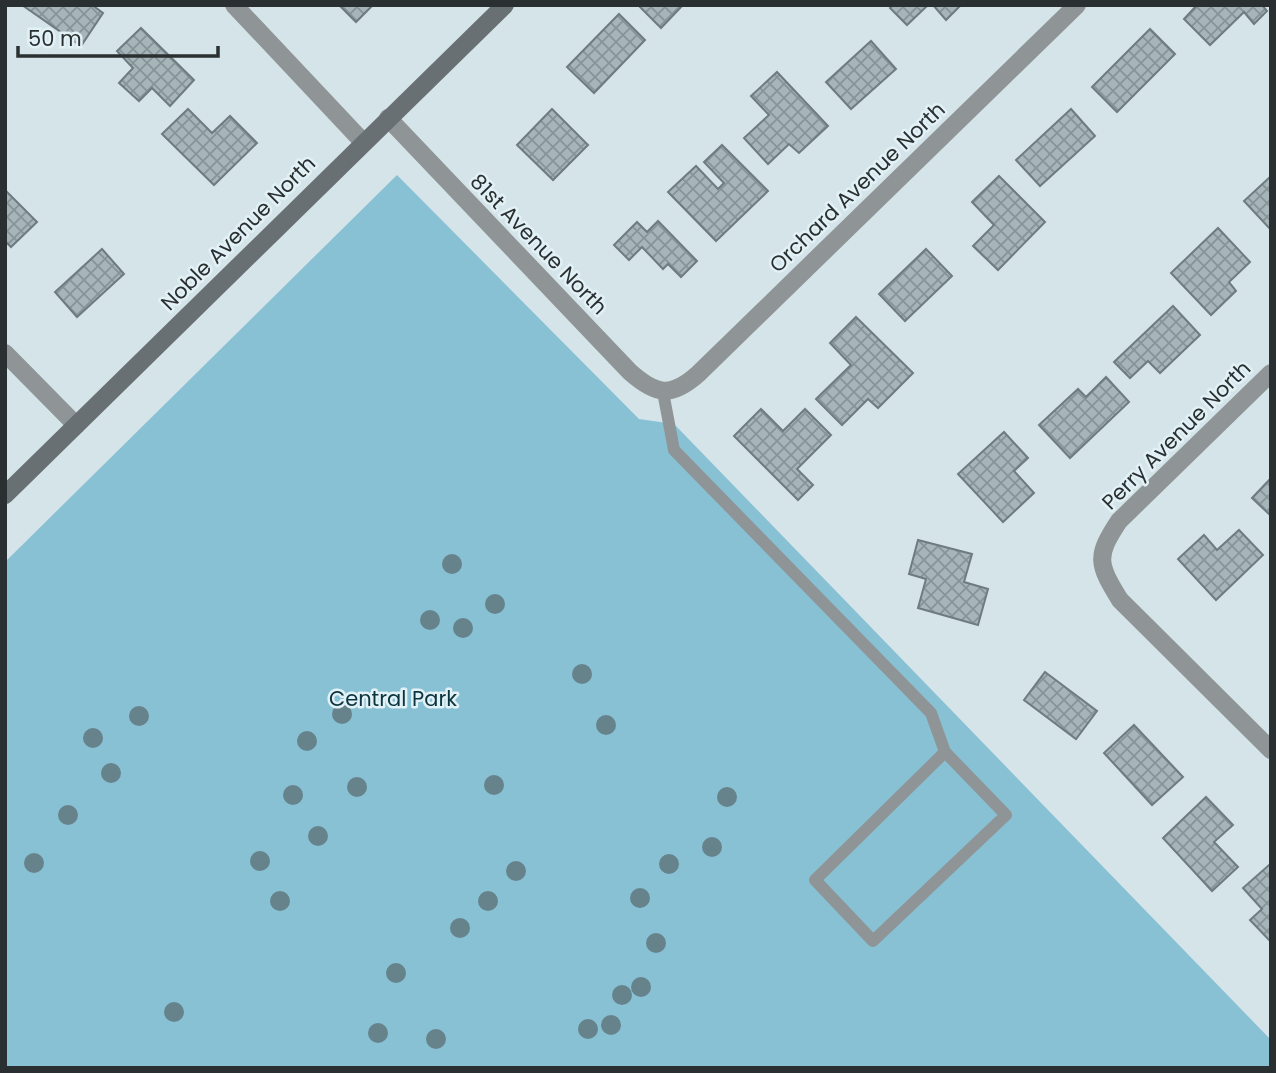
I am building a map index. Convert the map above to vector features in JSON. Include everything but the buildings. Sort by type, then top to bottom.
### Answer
[{"type":"street","points":[[233,5],[363,142]]},
{"type":"street","name":"Noble Avenue North","points":[[5,495],[505,5]]},
{"type":"street","name":"Orchard Avenue North","points":[[663,392],[683,387],[698,374],[1077,5]]},
{"type":"street","name":"81st Avenue North","points":[[388,118],[630,372],[646,386],[663,392]]},
{"type":"street","points":[[5,354],[76,425]]},
{"type":"street","name":"Perry Avenue North","points":[[1271,373],[1119,521],[1104,544],[1102,570],[1120,600],[1271,750]]},
{"type":"lane","points":[[663,392],[674,450],[931,713],[945,752],[1006,815],[873,941],[815,880],[945,752]]},
{"type":"green space","name":"Central Park","points":[[397,175],[639,419],[674,424],[1271,1040],[1271,1068],[5,1068],[5,562]]}]
